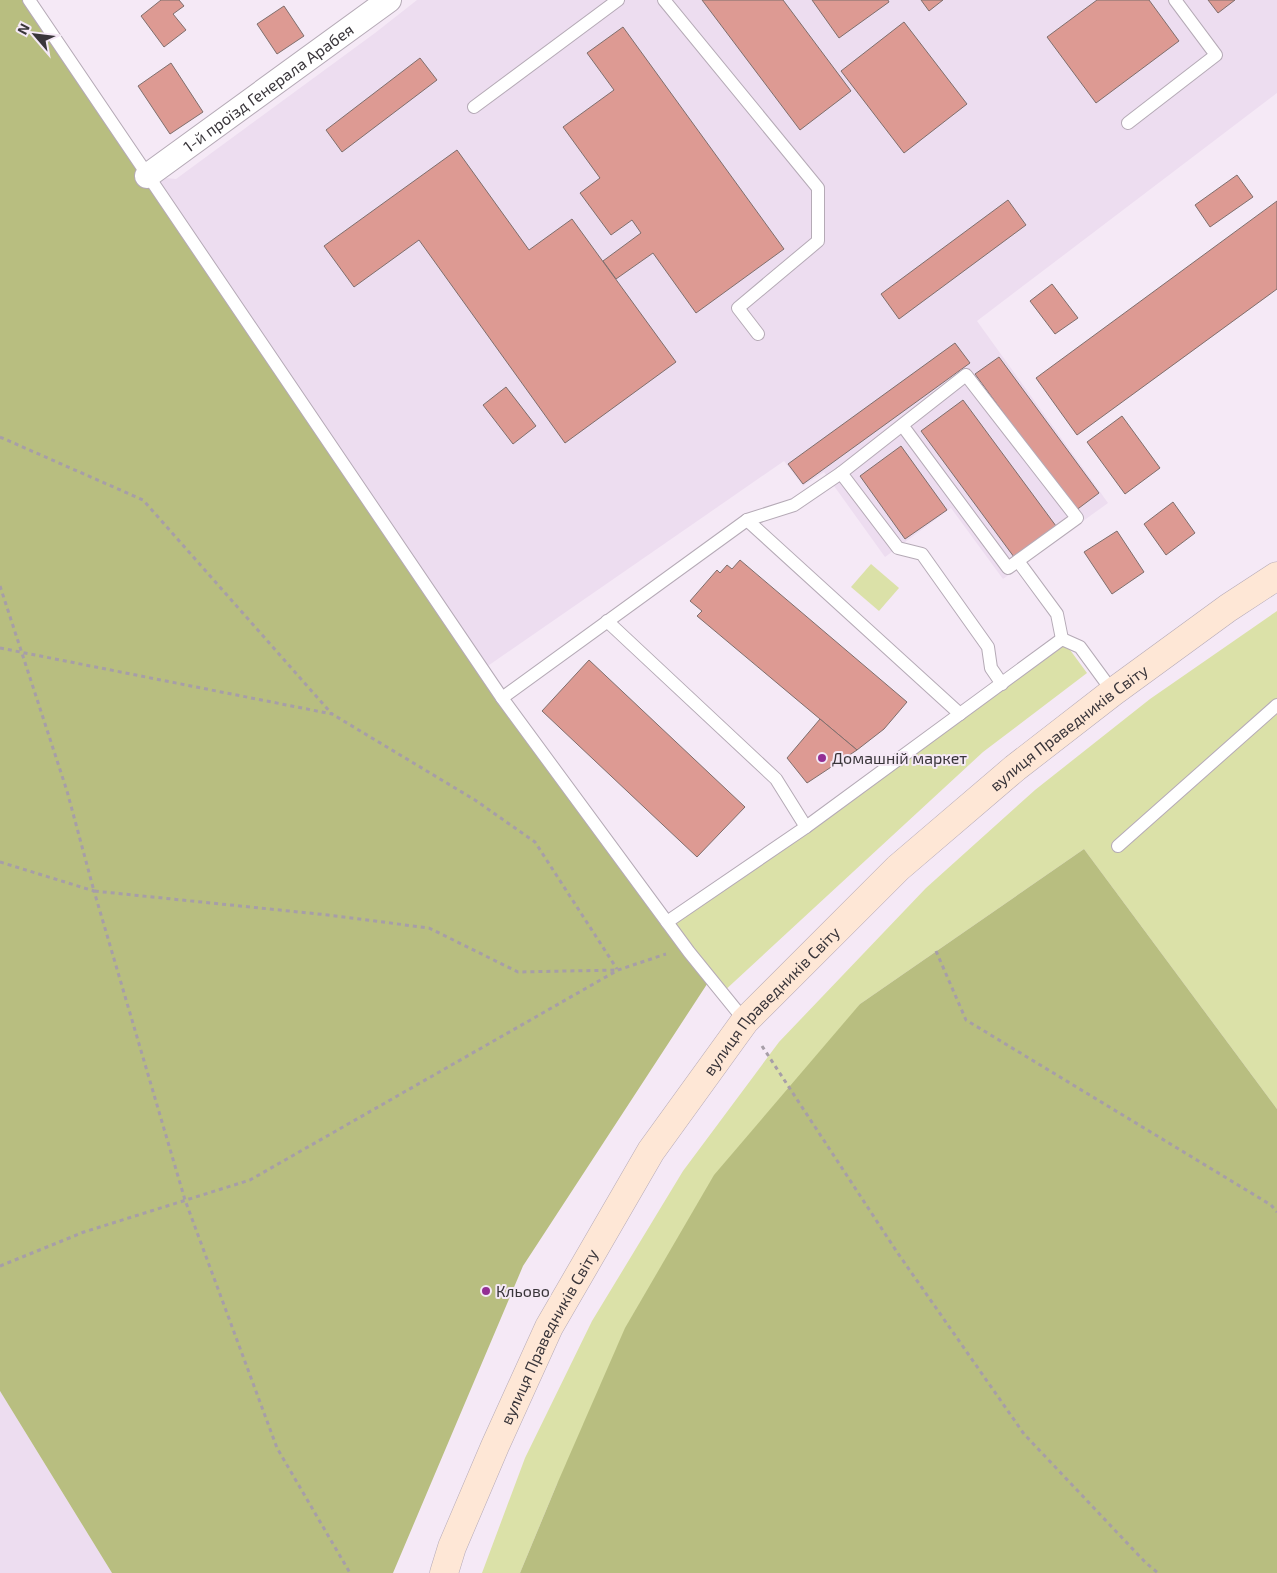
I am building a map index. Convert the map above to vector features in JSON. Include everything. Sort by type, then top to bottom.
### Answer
[{"type":"main road","name":"вулиця Праведників Світу","points":[[444,1573],[452,1547],[495,1446],[549,1327],[651,1151],[746,1021],[898,868],[1015,768],[1113,692],[1228,608],[1277,576]]},
{"type":"street","name":"1-й проїзд Генерала Арабея","points":[[147,176],[389,0]]},
{"type":"lane","points":[[29,0],[502,698],[688,952],[746,1021]]},
{"type":"lane","points":[[474,108],[618,0]]},
{"type":"lane","points":[[664,0],[818,188],[818,240],[738,308],[758,334]]},
{"type":"lane","points":[[1128,123],[1216,55],[1175,0]]},
{"type":"lane","points":[[502,698],[747,520],[794,505],[841,473],[902,425],[966,375],[1077,518],[1008,568],[902,425]]},
{"type":"lane","points":[[841,473],[898,548],[922,554],[988,647],[991,668],[1002,684]]},
{"type":"lane","points":[[747,520],[960,714]]},
{"type":"lane","points":[[1018,561],[1057,614],[1062,639]]},
{"type":"lane","points":[[607,621],[776,778],[806,828]]},
{"type":"lane","points":[[667,922],[806,828],[1062,639]]},
{"type":"lane","points":[[1062,639],[1080,647],[1113,692]]},
{"type":"lane","points":[[1118,846],[1277,705]]},
{"type":"path","points":[[0,437],[143,500],[332,714],[475,800],[535,842],[618,970]]},
{"type":"path","points":[[0,586],[66,791],[185,1200],[277,1448],[350,1573]]},
{"type":"path","points":[[0,648],[332,714]]},
{"type":"path","points":[[0,862],[94,891],[328,915],[429,928],[518,972],[618,970]]},
{"type":"path","points":[[936,951],[966,1020],[1271,1205],[1277,1212]]},
{"type":"path","points":[[0,1266],[84,1232],[250,1180],[618,970],[669,953],[688,952]]},
{"type":"path","points":[[746,1021],[903,1260],[1024,1434],[1145,1562],[1158,1573]]},
{"type":"shaded area","points":[[417,0],[1277,0],[1277,93],[977,321],[1108,503],[1003,579],[951,508],[885,557],[824,472],[803,486],[784,461],[482,670],[147,176],[176,179]]},
{"type":"shaded area","points":[[0,1391],[112,1573],[0,1573]]},
{"type":"green space","points":[[0,0],[29,0],[482,670],[711,978],[523,1266],[393,1573],[112,1573],[0,1391]]},
{"type":"green space","points":[[871,564],[899,588],[879,611],[851,587]]},
{"type":"green space","points":[[1277,611],[1277,1109],[1084,849],[860,1004],[557,1484],[520,1573],[482,1573],[525,1458],[592,1321],[683,1171],[779,1042],[926,888],[1035,790],[1150,699]]},
{"type":"green space","points":[[1062,639],[1087,673],[983,752],[722,993],[667,922]]},
{"type":"green space","points":[[1084,849],[1277,1109],[1277,1573],[520,1573],[625,1328],[714,1175],[860,1004]]},
{"type":"building","points":[[161,0],[179,0],[184,6],[173,14],[186,30],[164,47],[141,16]]},
{"type":"building","points":[[702,0],[783,0],[851,91],[800,130]]},
{"type":"building","points":[[812,0],[888,0],[889,2],[839,38]]},
{"type":"building","points":[[921,0],[943,0],[929,11]]},
{"type":"building","points":[[1097,0],[1149,0],[1179,41],[1096,103],[1047,37]]},
{"type":"building","points":[[1208,0],[1235,0],[1218,13]]},
{"type":"building","points":[[284,6],[304,36],[277,54],[257,24]]},
{"type":"building","points":[[904,22],[967,104],[904,153],[841,71]]},
{"type":"building","points":[[623,27],[784,249],[696,313],[653,253],[616,279],[603,261],[641,233],[632,220],[611,235],[580,193],[600,178],[563,127],[614,90],[587,53]]},
{"type":"building","points":[[420,58],[437,80],[342,152],[326,130]]},
{"type":"building","points":[[171,63],[203,112],[170,134],[138,86]]},
{"type":"building","points":[[457,150],[529,250],[572,219],[676,362],[565,443],[419,240],[354,287],[324,246]]},
{"type":"building","points":[[1237,175],[1253,197],[1210,227],[1195,205]]},
{"type":"building","points":[[1008,200],[1026,225],[899,319],[881,294]]},
{"type":"building","points":[[1277,201],[1277,289],[1077,435],[1036,378]]},
{"type":"building","points":[[1052,284],[1078,318],[1055,334],[1030,301]]},
{"type":"building","points":[[955,343],[970,363],[803,484],[788,464]]},
{"type":"building","points":[[999,357],[1099,493],[1075,511],[975,374]]},
{"type":"building","points":[[506,387],[536,426],[513,444],[483,405]]},
{"type":"building","points":[[963,400],[1056,526],[1014,557],[921,431]]},
{"type":"building","points":[[1122,416],[1160,468],[1125,494],[1087,442]]},
{"type":"building","points":[[901,446],[947,510],[905,539],[860,476]]},
{"type":"building","points":[[1173,502],[1195,533],[1166,555],[1144,524]]},
{"type":"building","points":[[1117,531],[1144,572],[1112,594],[1084,552]]},
{"type":"building","points":[[740,560],[907,702],[884,729],[857,750],[697,616],[702,611],[690,601],[717,570],[720,573],[727,565],[732,569]]},
{"type":"building","points":[[589,660],[745,807],[697,857],[542,711]]},
{"type":"building","points":[[820,719],[857,750],[807,783],[787,758]]},
{"type":"place","name":"Домашній маркет","points":[[822,758]]},
{"type":"place","name":"Кльово","points":[[486,1291]]}]
